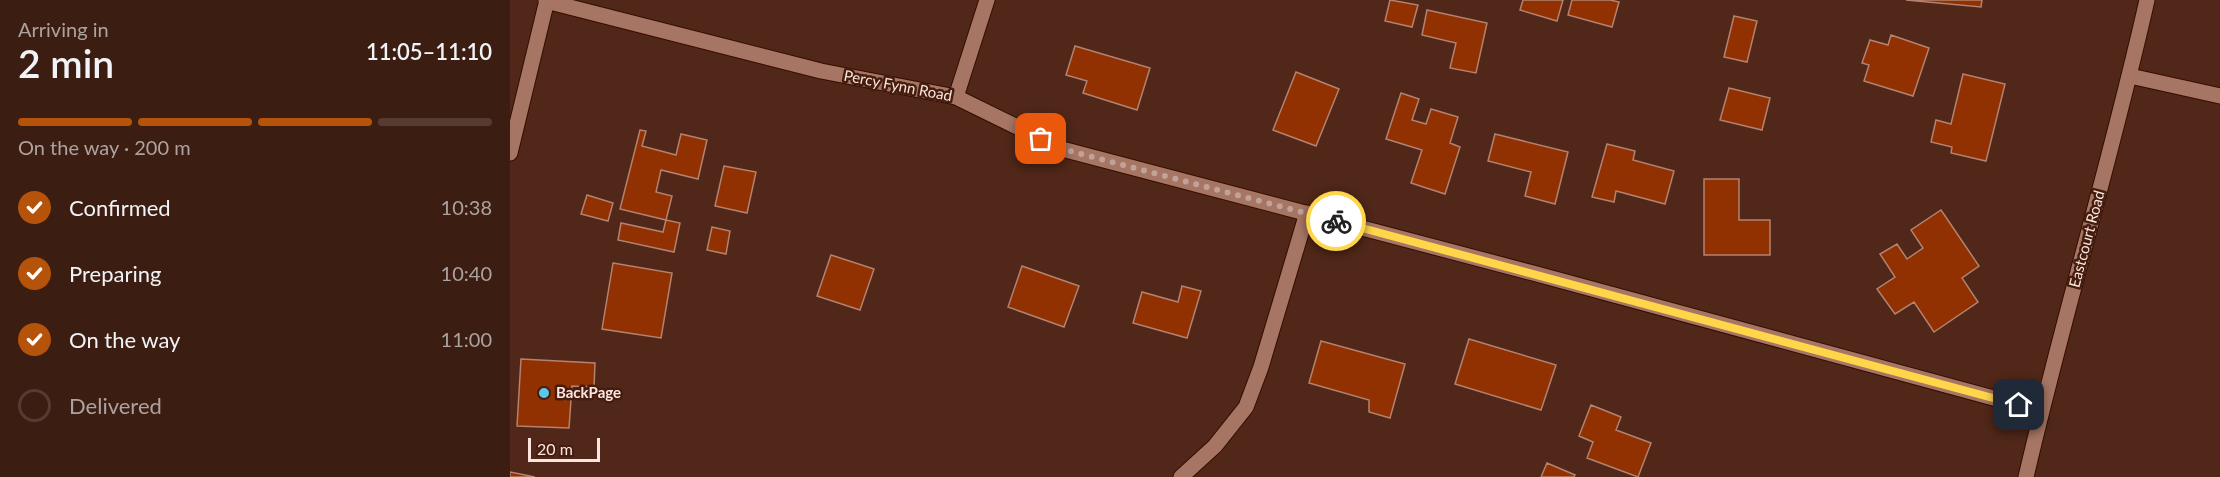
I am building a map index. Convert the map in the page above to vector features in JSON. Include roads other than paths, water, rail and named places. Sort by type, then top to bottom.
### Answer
[{"type":"street","points":[[956,97],[987,0]]},
{"type":"street","name":"Eastcourt Road","points":[[2026,477],[2041,411],[2130,76],[2147,0]]},
{"type":"street","points":[[510,153],[547,1]]},
{"type":"street","name":"Percy Fynn Road","points":[[547,1],[821,71],[956,97],[1062,149],[1533,273],[2041,411]]},
{"type":"street","points":[[2130,76],[2220,96]]},
{"type":"street","points":[[1181,477],[1215,446],[1246,407],[1261,367],[1308,213]]},
{"type":"place","name":"BackPage","points":[[544,393]]}]
